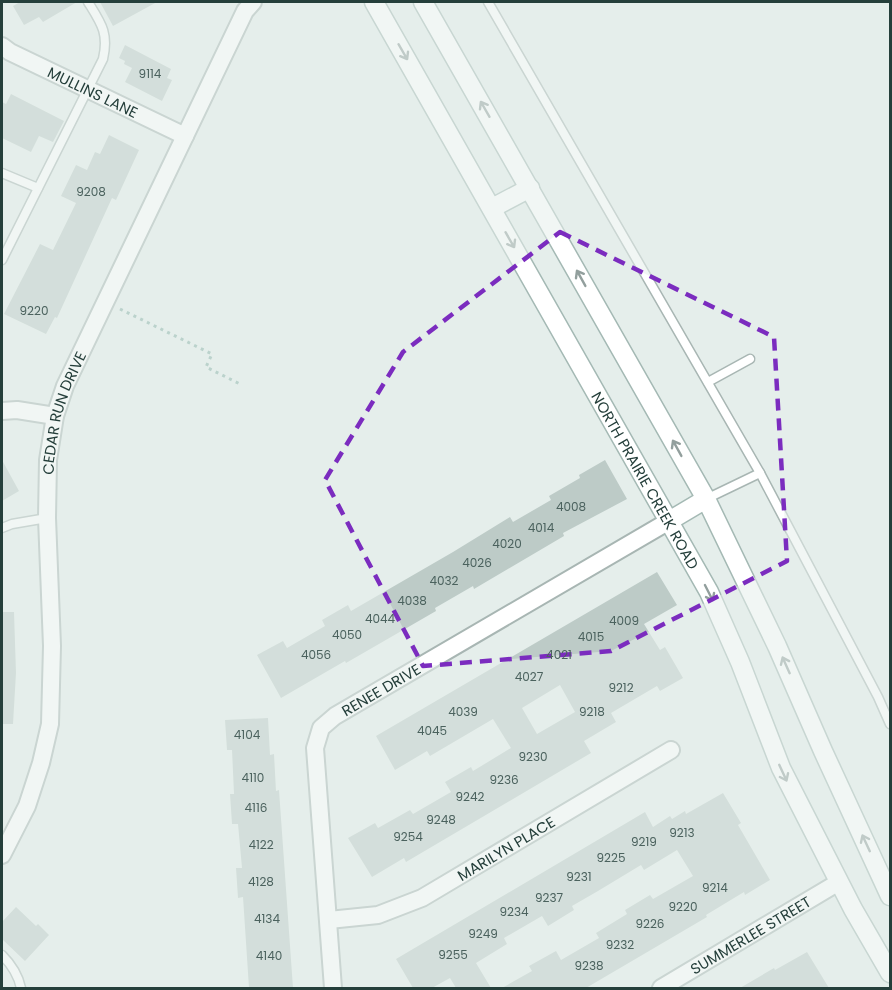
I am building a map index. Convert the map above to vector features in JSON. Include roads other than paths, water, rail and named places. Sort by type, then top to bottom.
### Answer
[{"type":"main road","name":"NORTH PRAIRIE CREEK ROAD","points":[[374,2],[710,592],[740,662],[780,768],[839,882],[891,974]]},
{"type":"main road","points":[[423,2],[706,499],[777,646],[891,896]]},
{"type":"main road","points":[[492,208],[530,188]]},
{"type":"main road","points":[[669,521],[706,499]]},
{"type":"street","points":[[231,2],[249,6]]},
{"type":"street","name":"CEDAR RUN DRIVE","points":[[2,855],[27,806],[41,763],[50,724],[52,646],[47,518],[48,460],[55,416],[65,386],[249,6]]},
{"type":"street","name":"MULLINS LANE","points":[[2,46],[10,52],[185,136]]},
{"type":"street","points":[[2,411],[17,410],[55,416]]},
{"type":"street","name":"RENEE DRIVE","points":[[333,988],[315,748],[321,728],[335,716],[669,521]]},
{"type":"street","name":"MARILYN PLACE","points":[[329,920],[378,915],[422,898],[671,750]]},
{"type":"street","name":"SUMMERLEE STREET","points":[[661,988],[839,882]]},
{"type":"lane","points":[[2,260],[103,59],[106,46],[105,32],[88,2]]},
{"type":"lane","points":[[488,2],[760,473],[891,724]]},
{"type":"lane","points":[[2,172],[38,188]]},
{"type":"lane","points":[[708,382],[750,359]]},
{"type":"lane","points":[[706,499],[760,473]]},
{"type":"lane","points":[[2,528],[47,518]]},
{"type":"lane","points":[[2,956],[12,966],[21,988]]}]
